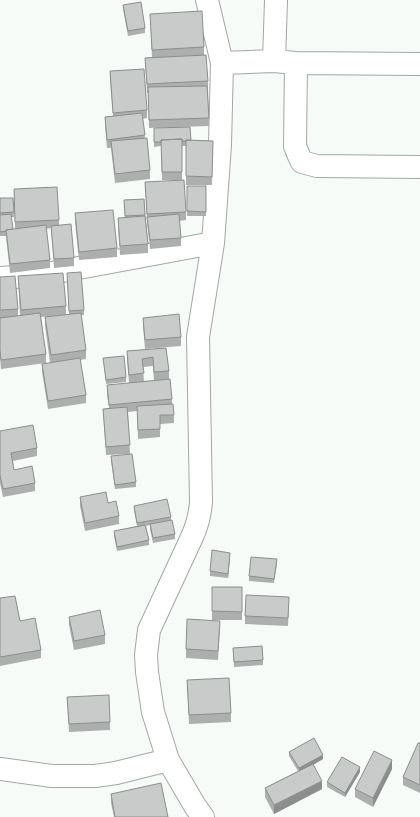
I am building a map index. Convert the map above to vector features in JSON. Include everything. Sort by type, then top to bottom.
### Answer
[{"type":"street","points":[[203,817],[168,760],[153,712],[146,655],[149,630],[192,537],[198,523],[200,513],[198,337],[213,243],[220,145],[222,63],[207,0]]},
{"type":"street","points":[[274,61],[276,0]]},
{"type":"street","points":[[222,63],[274,61],[296,63],[420,64]]},
{"type":"street","points":[[296,63],[295,146],[302,162],[317,166],[420,167]]},
{"type":"street","points":[[0,278],[41,275],[213,243]]},
{"type":"street","points":[[0,769],[52,776],[95,776],[116,773],[168,760]]},
{"type":"building","points":[[141,2],[145,28],[128,31],[123,5]]},
{"type":"building","points":[[202,11],[204,47],[152,50],[150,14]]},
{"type":"building","points":[[206,55],[208,81],[147,84],[145,58]]},
{"type":"building","points":[[144,69],[147,110],[113,113],[110,71]]},
{"type":"building","points":[[207,86],[209,118],[149,120],[148,87]]},
{"type":"building","points":[[142,113],[145,135],[107,140],[105,117]]},
{"type":"building","points":[[190,127],[191,140],[161,140],[161,142],[154,142],[154,128]]},
{"type":"building","points":[[147,138],[150,170],[115,174],[111,141]]},
{"type":"building","points":[[182,139],[182,172],[162,172],[161,140]]},
{"type":"building","points":[[186,140],[213,141],[212,177],[186,176]]},
{"type":"building","points":[[184,180],[186,212],[147,214],[145,182]]},
{"type":"building","points":[[187,186],[206,186],[206,212],[187,211]]},
{"type":"building","points":[[57,187],[59,220],[15,222],[14,189]]},
{"type":"building","points":[[0,198],[13,198],[14,212],[0,213]]},
{"type":"building","points":[[144,199],[145,215],[125,216],[124,200]]},
{"type":"building","points":[[113,210],[117,248],[79,252],[75,213]]},
{"type":"building","points":[[11,214],[13,229],[0,232],[0,215]]},
{"type":"building","points":[[179,214],[181,238],[150,240],[147,217]]},
{"type":"building","points":[[145,216],[148,244],[120,246],[118,218]]},
{"type":"building","points":[[71,224],[74,258],[54,259],[51,226]]},
{"type":"building","points":[[46,225],[50,260],[10,264],[6,230]]},
{"type":"building","points":[[81,272],[84,310],[69,311],[67,273]]},
{"type":"building","points":[[63,273],[66,306],[21,310],[18,276]]},
{"type":"building","points":[[15,276],[18,309],[0,310],[0,277]]},
{"type":"building","points":[[40,313],[46,354],[1,360],[0,318]]},
{"type":"building","points":[[81,313],[86,350],[51,355],[45,317]]},
{"type":"building","points":[[179,314],[181,337],[145,340],[143,318]]},
{"type":"building","points":[[166,348],[169,371],[154,372],[153,357],[142,359],[144,373],[129,375],[127,351]]},
{"type":"building","points":[[124,356],[126,377],[106,380],[103,358]]},
{"type":"building","points":[[80,358],[86,395],[48,401],[42,364]]},
{"type":"building","points":[[170,379],[172,399],[109,405],[107,385]]},
{"type":"building","points":[[173,404],[174,415],[160,415],[160,429],[138,430],[137,406]]},
{"type":"building","points":[[127,407],[130,445],[106,447],[103,409]]},
{"type":"building","points":[[33,425],[37,448],[11,453],[14,470],[32,466],[35,483],[3,489],[0,475],[0,431]]},
{"type":"building","points":[[132,454],[136,482],[115,485],[111,456]]},
{"type":"building","points":[[106,492],[108,503],[116,501],[119,516],[85,523],[80,497]]},
{"type":"building","points":[[167,499],[171,517],[137,523],[134,506]]},
{"type":"building","points":[[172,520],[175,534],[153,538],[150,524]]},
{"type":"building","points":[[145,525],[149,540],[117,547],[114,531]]},
{"type":"building","points":[[212,550],[230,553],[228,574],[210,571]]},
{"type":"building","points":[[251,557],[277,559],[274,579],[249,576]]},
{"type":"building","points":[[212,587],[242,587],[242,612],[212,611]]},
{"type":"building","points":[[246,595],[289,597],[288,618],[245,616]]},
{"type":"building","points":[[15,596],[20,621],[35,618],[41,650],[0,657],[0,598]]},
{"type":"building","points":[[100,610],[105,635],[74,641],[69,617]]},
{"type":"building","points":[[187,619],[220,621],[218,651],[186,649]]},
{"type":"building","points":[[262,646],[263,660],[234,662],[233,648]]},
{"type":"building","points":[[229,678],[231,713],[189,715],[187,680]]},
{"type":"building","points":[[109,695],[110,722],[69,724],[67,697]]},
{"type":"building","points":[[314,738],[323,755],[299,768],[289,752]]},
{"type":"building","points":[[418,743],[420,743],[420,785],[403,777]]},
{"type":"building","points":[[374,751],[392,760],[373,798],[355,789]]},
{"type":"building","points":[[342,757],[360,767],[345,793],[327,782]]},
{"type":"building","points":[[313,764],[322,781],[274,805],[265,788]]},
{"type":"building","points":[[161,783],[168,817],[115,817],[111,794]]}]
